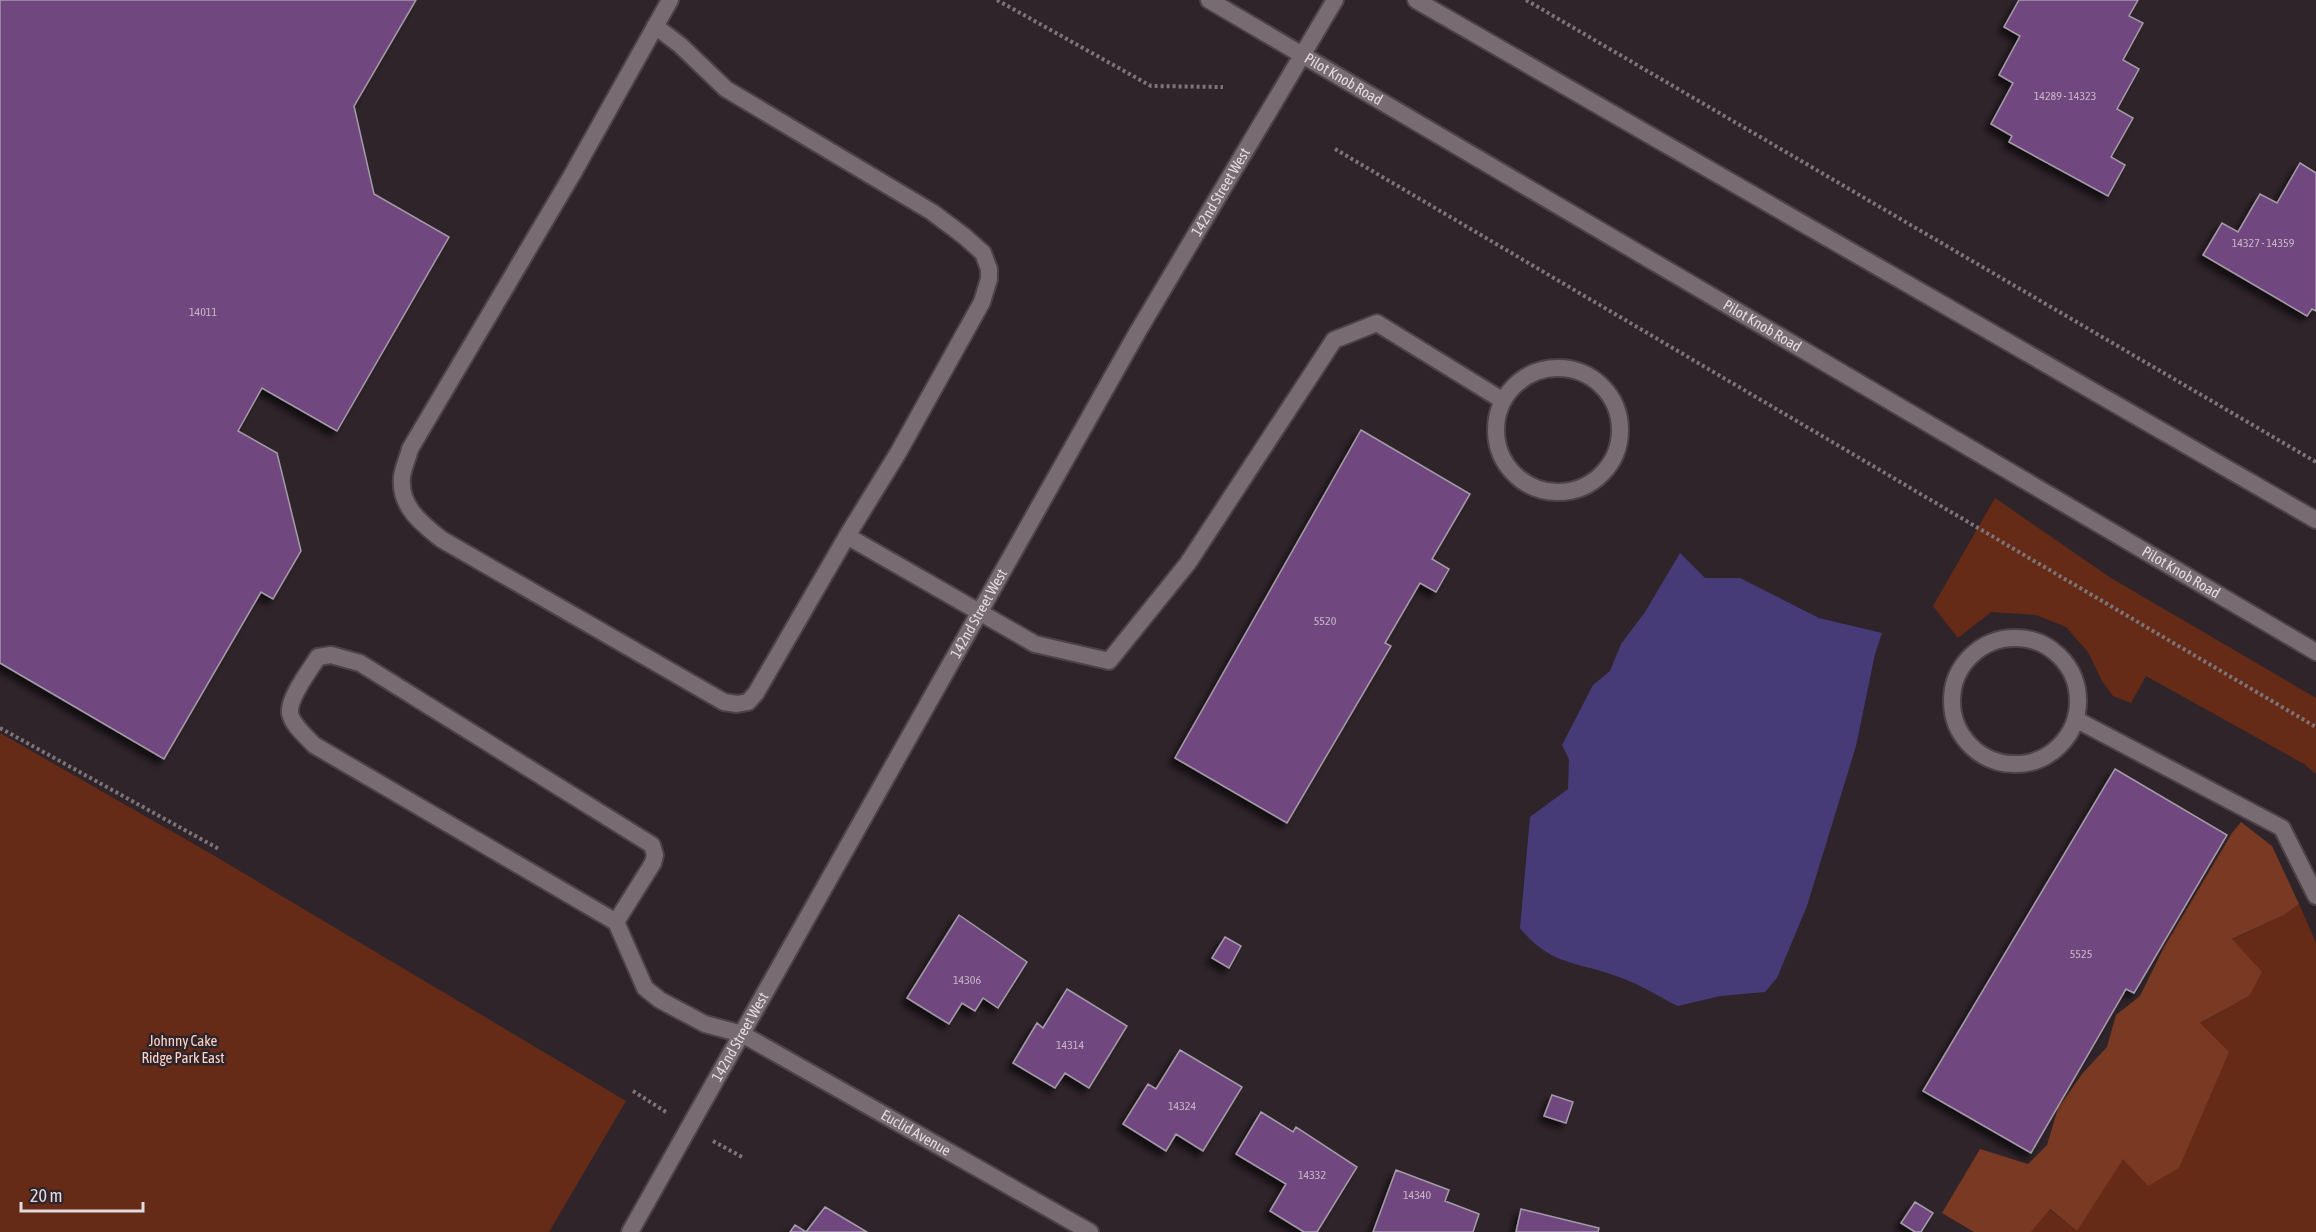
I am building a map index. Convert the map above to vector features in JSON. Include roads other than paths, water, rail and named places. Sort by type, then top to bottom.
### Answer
[{"type":"main road","points":[[655,26],[680,45],[726,89],[932,212],[983,253],[989,268],[990,279],[982,302],[898,453],[756,693],[748,702],[737,704],[724,702],[441,539],[421,523],[405,502],[402,477],[410,449],[572,175],[655,26],[670,0]]},
{"type":"main road","name":"Pilot Knob Road","points":[[1209,0],[2316,652]]},
{"type":"main road","name":"142nd Street West","points":[[630,1232],[1149,312],[1335,0]]},
{"type":"main road","points":[[1416,0],[2316,520]]},
{"type":"main road","points":[[847,536],[1035,644],[1109,660],[1188,563],[1334,340],[1377,323],[1502,400]]},
{"type":"main road","points":[[1551,368],[1571,369],[1590,376],[1605,389],[1616,407],[1620,426],[1618,446],[1611,465],[1596,481],[1577,491],[1556,494],[1535,489],[1516,478],[1503,462],[1495,442],[1495,420],[1502,400],[1515,384],[1532,373],[1551,368]]},
{"type":"main road","points":[[2012,638],[2032,640],[2051,648],[2066,662],[2075,680],[2079,700],[2076,720],[2067,739],[2050,754],[2031,764],[2009,765],[1988,759],[1970,747],[1958,729],[1952,708],[1954,686],[1961,667],[1975,652],[1992,642],[2012,638]]},
{"type":"main road","points":[[331,655],[360,663],[652,845],[655,855],[653,862],[616,922],[314,745],[296,725],[290,713],[294,696],[318,657],[331,655]]},
{"type":"main road","points":[[2076,720],[2282,828],[2316,896]]},
{"type":"main road","name":"Euclid Avenue","points":[[616,922],[645,988],[660,1000],[705,1024],[742,1034],[1090,1232]]},
{"type":"park label","name":"Johnny Cake Ridge Park East","points":[[183,1050]]}]
